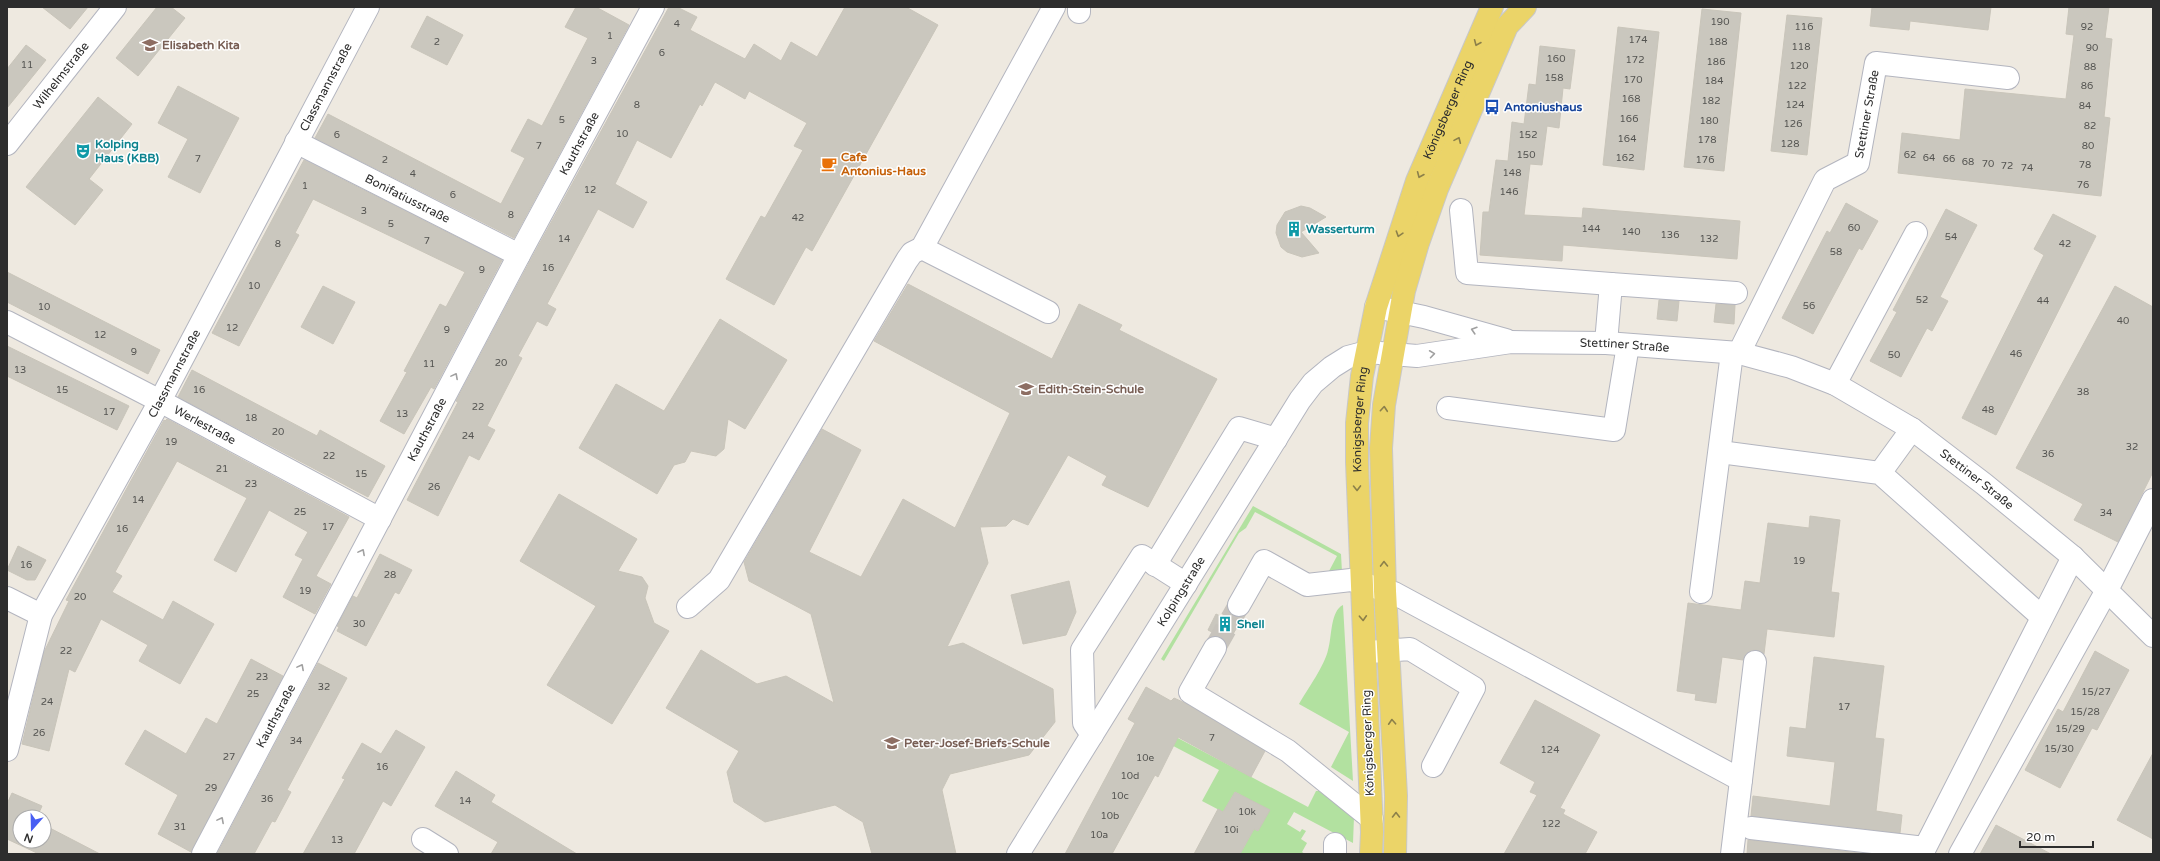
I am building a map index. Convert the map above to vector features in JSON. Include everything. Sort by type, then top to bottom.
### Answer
[{"type":"main road","name":"Königsberger Ring","points":[[1371,854],[1372,819],[1358,501],[1357,423],[1362,376],[1376,307],[1417,181],[1492,7]]},
{"type":"main road","points":[[1503,16],[1525,7]]},
{"type":"main road","name":"Königsberger Ring","points":[[1395,854],[1396,796],[1385,590],[1381,448],[1384,405],[1401,312],[1418,243],[1503,16]]},
{"type":"street","name":"Classmannstraße","points":[[7,750],[41,616],[160,401],[368,7]]},
{"type":"street","name":"Kauthstraße","points":[[203,854],[519,255],[653,7]]},
{"type":"street","points":[[688,607],[719,580],[907,260],[912,253],[922,248],[1054,7]]},
{"type":"street","name":"Wilhelmstraße","points":[[7,144],[106,10]]},
{"type":"street","name":"Stettiner Straße","points":[[1736,353],[1825,180],[1858,163],[1876,63],[2008,78]]},
{"type":"street","name":"Bonifatiusstraße","points":[[296,142],[519,255]]},
{"type":"street","points":[[1461,210],[1467,273],[1736,293]]},
{"type":"street","points":[[1835,384],[1916,233]]},
{"type":"street","points":[[922,248],[1048,312]]},
{"type":"street","points":[[1606,343],[1611,284]]},
{"type":"street","name":"Stettiner Straße","points":[[1376,307],[1468,328],[1511,342]]},
{"type":"street","name":"Werlestraße","points":[[7,322],[160,401],[380,519]]},
{"type":"street","name":"Stettiner Straße","points":[[1367,352],[1417,356],[1511,342],[1606,343],[1736,353],[1791,367],[1835,384],[1912,429],[1984,484],[2073,557],[2153,636]]},
{"type":"street","points":[[1448,408],[1614,430],[1628,345]]},
{"type":"street","name":"Kolpingstraße","points":[[1018,854],[1276,439],[1313,383],[1332,367],[1348,357],[1367,352]]},
{"type":"street","points":[[1701,592],[1720,452],[1736,353]]},
{"type":"street","points":[[1155,565],[1239,428],[1276,439]]},
{"type":"street","points":[[1880,472],[1912,429]]},
{"type":"street","points":[[1720,452],[1880,472],[2042,617]]},
{"type":"street","points":[[1960,854],[2107,590],[2153,500]]},
{"type":"street","points":[[1092,735],[1084,723],[1082,650],[1142,556],[1186,584]]},
{"type":"street","points":[[1751,828],[1925,848],[2073,557]]},
{"type":"street","points":[[1239,606],[1264,561],[1307,585],[1351,580],[1385,590],[1407,600],[1741,780]]},
{"type":"street","points":[[7,598],[41,616]]},
{"type":"street","points":[[1215,648],[1190,692],[1288,751],[1372,819]]},
{"type":"street","points":[[1365,652],[1410,649],[1474,688],[1433,766]]},
{"type":"street","points":[[1732,854],[1755,662]]},
{"type":"street","points":[[423,839],[447,854]]},
{"type":"green space","points":[[1253,506],[1341,554],[1342,572],[1328,573],[1337,556],[1255,512],[1246,528],[1239,533],[1164,661],[1161,659]]},
{"type":"green space","points":[[1343,605],[1353,781],[1331,767],[1349,732],[1299,704],[1323,663],[1329,645],[1332,625],[1336,613]]},
{"type":"green space","points":[[1142,719],[1308,807],[1316,791],[1319,791],[1354,817],[1353,843],[1294,812],[1287,824],[1300,832],[1302,829],[1306,831],[1301,839],[1307,843],[1302,852],[1305,854],[1240,854],[1254,829],[1258,831],[1269,810],[1235,792],[1223,812],[1202,801],[1219,770],[1139,728]]},
{"type":"building","points":[[42,7],[88,7],[70,29]]},
{"type":"building","points":[[157,7],[171,7],[185,18],[138,76],[116,58]]},
{"type":"building","points":[[576,7],[596,7],[629,25],[514,238],[315,138],[328,114],[501,204],[525,158],[511,151],[528,119],[542,126],[588,38],[565,27]]},
{"type":"building","points":[[669,7],[677,7],[697,17],[690,30],[745,59],[754,44],[781,61],[791,42],[817,57],[845,7],[906,7],[938,25],[812,251],[806,247],[774,305],[726,279],[761,216],[765,218],[803,150],[794,146],[807,123],[749,91],[745,99],[715,82],[702,106],[700,104],[671,158],[637,140],[615,184],[647,202],[633,228],[598,209],[547,304],[556,309],[547,326],[537,321],[518,356],[522,358],[487,426],[495,430],[479,460],[469,455],[438,516],[407,500],[458,402],[456,401],[530,261]]},
{"type":"building","points":[[1872,7],[1991,7],[1988,30],[1910,21],[1909,30],[1870,26]]},
{"type":"building","points":[[2069,7],[2109,7],[2105,38],[2112,39],[2104,117],[2110,118],[2101,196],[1898,173],[1902,133],[1960,140],[1965,89],[2066,99],[2074,35],[2066,34]]},
{"type":"building","points":[[1702,9],[1741,13],[1724,171],[1684,167]]},
{"type":"building","points":[[1787,15],[1822,18],[1807,155],[1771,151]]},
{"type":"building","points":[[427,16],[463,35],[447,65],[411,47]]},
{"type":"building","points":[[1618,27],[1659,32],[1644,170],[1603,165]]},
{"type":"building","points":[[26,45],[46,60],[7,108],[7,69]]},
{"type":"building","points":[[1540,46],[1575,50],[1570,89],[1563,88],[1559,128],[1547,126],[1542,165],[1530,164],[1524,215],[1582,218],[1583,208],[1740,221],[1737,259],[1563,245],[1562,261],[1480,255],[1483,212],[1489,212],[1496,160],[1508,161],[1512,122],[1524,124],[1529,84],[1536,85]]},
{"type":"building","points":[[178,86],[239,118],[200,193],[168,177],[188,139],[158,123]]},
{"type":"building","name":"Kolping Haus (KBB)","points":[[98,97],[132,124],[89,179],[103,190],[75,225],[26,187]]},
{"type":"building","points":[[304,160],[502,260],[434,389],[431,387],[404,434],[380,421],[407,372],[404,371],[440,304],[446,307],[465,272],[313,199],[295,233],[299,235],[239,346],[212,333]]},
{"type":"building","points":[[1846,203],[1878,221],[1862,250],[1859,248],[1813,334],[1782,318],[1827,231],[1830,233]]},
{"type":"building","name":"Wasserturm","points":[[1301,206],[1310,208],[1326,217],[1301,232],[1319,253],[1302,257],[1287,252],[1281,247],[1276,233],[1277,225],[1285,212]]},
{"type":"building","points":[[1946,209],[1977,225],[1940,297],[1948,301],[1932,331],[1927,328],[1901,377],[1870,361],[1897,312],[1893,310]]},
{"type":"building","points":[[2053,214],[2096,236],[1996,435],[1962,418],[2044,255],[2034,249]]},
{"type":"building","points":[[7,272],[160,350],[148,374],[7,302]]},
{"type":"building","points":[[908,284],[1052,359],[1079,304],[1122,325],[1119,330],[1217,379],[1148,507],[1102,485],[1107,476],[1068,455],[1028,525],[1013,519],[1006,526],[980,527],[988,563],[947,647],[963,643],[1053,689],[1055,722],[1029,755],[950,774],[942,790],[956,854],[872,854],[863,822],[835,805],[765,822],[734,802],[727,772],[739,751],[666,708],[701,650],[757,684],[786,676],[834,703],[811,614],[749,581],[744,562],[822,429],[861,450],[809,552],[861,577],[903,499],[955,528],[1010,413],[874,341]]},
{"type":"building","points":[[323,286],[355,302],[333,344],[301,327]]},
{"type":"building","points":[[2115,286],[2153,307],[2153,472],[2118,542],[2074,520],[2083,504],[2016,468]]},
{"type":"building","points":[[1659,300],[1679,301],[1677,321],[1657,319]]},
{"type":"building","points":[[1716,304],[1735,305],[1734,324],[1714,322]]},
{"type":"building","points":[[720,319],[787,360],[745,429],[728,419],[724,449],[716,456],[691,451],[685,462],[674,465],[657,494],[579,448],[616,384],[664,411]]},
{"type":"building","points":[[7,346],[129,406],[117,430],[7,376]]},
{"type":"building","points":[[192,370],[317,436],[320,430],[385,466],[368,497],[178,397]]},
{"type":"building","points":[[167,419],[349,517],[316,576],[331,584],[315,614],[283,597],[303,559],[295,555],[308,532],[269,510],[236,572],[214,560],[247,498],[177,461],[115,572],[122,576],[112,592],[163,620],[173,601],[214,624],[180,684],[139,661],[148,645],[101,619],[75,672],[69,669],[49,751],[22,744],[44,652],[69,601],[66,600],[164,420],[165,421]]},
{"type":"building","points":[[559,494],[637,539],[618,571],[642,577],[648,586],[645,598],[654,623],[669,631],[612,724],[547,685],[596,606],[520,561]]},
{"type":"building","points":[[1810,516],[1840,520],[1831,592],[1839,593],[1834,637],[1767,629],[1764,654],[1756,650],[1750,651],[1743,660],[1722,657],[1716,703],[1695,700],[1696,694],[1677,691],[1688,603],[1741,610],[1745,581],[1760,583],[1768,523],[1809,528]]},
{"type":"building","points":[[18,546],[46,560],[35,580],[27,580],[7,570]]},
{"type":"building","points":[[380,554],[412,570],[399,594],[395,592],[366,646],[337,631],[339,627],[337,626],[353,596],[357,598]]},
{"type":"building","points":[[1069,581],[1076,612],[1066,635],[1023,644],[1011,595]]},
{"type":"building","points":[[1227,607],[1233,616],[1243,617],[1229,641],[1208,630],[1216,614],[1222,617]]},
{"type":"building","points":[[2095,651],[2129,670],[2097,730],[2092,728],[2060,788],[2025,770],[2058,709],[2063,712]]},
{"type":"building","points":[[1814,657],[1884,666],[1875,738],[1884,739],[1876,811],[1902,815],[1900,833],[1751,816],[1753,796],[1830,806],[1835,762],[1787,756],[1790,727],[1806,729]]},
{"type":"building","points":[[251,659],[283,676],[191,852],[158,834],[178,795],[125,764],[145,730],[186,754],[206,718],[217,724]]},
{"type":"building","points":[[318,663],[347,678],[287,790],[291,792],[275,822],[272,821],[254,854],[217,854]]},
{"type":"building","points":[[1146,687],[1171,701],[1174,698],[1185,703],[1265,751],[1251,777],[1178,737],[1158,777],[1155,775],[1112,854],[1065,854],[1135,723],[1128,719]]},
{"type":"building","points":[[1535,700],[1600,735],[1560,808],[1565,810],[1563,814],[1597,832],[1585,854],[1504,854],[1537,795],[1530,792],[1535,782],[1500,763]]},
{"type":"building","points":[[396,730],[425,747],[391,806],[383,801],[354,854],[303,854],[345,779],[342,778],[362,743],[381,754]]},
{"type":"building","points":[[2153,753],[2153,839],[2117,820]]},
{"type":"building","points":[[456,771],[495,795],[491,802],[577,854],[491,854],[498,842],[435,806]]},
{"type":"building","points":[[1235,792],[1270,810],[1258,831],[1254,829],[1240,854],[1194,854],[1218,809],[1223,812]]},
{"type":"building","points":[[12,793],[42,806],[41,809],[12,809],[12,841],[7,839],[7,804]]},
{"type":"building","points":[[1996,825],[2015,835],[2051,854],[1980,854]]},
{"type":"building","points":[[52,829],[100,854],[39,854],[28,849],[52,849]]},
{"type":"building","points":[[1748,840],[1750,840],[1868,854],[1747,854]]},
{"type":"tunnel","points":[[1215,648],[1239,605]]},
{"type":"place","name":"Elisabeth Kita","points":[[150,45]]},
{"type":"place","name":"Antoniushaus","points":[[1492,107]]},
{"type":"place","name":"Kolping Haus (KBB)","points":[[83,151]]},
{"type":"place","name":"Cafe Antonius-Haus","points":[[829,164]]},
{"type":"place","name":"Wasserturm","points":[[1294,229]]},
{"type":"place","name":"Edith-Stein-Schule","points":[[1026,389]]},
{"type":"place","name":"Shell","points":[[1225,624]]},
{"type":"place","name":"Peter-Josef-Briefs-Schule","points":[[892,743]]}]
